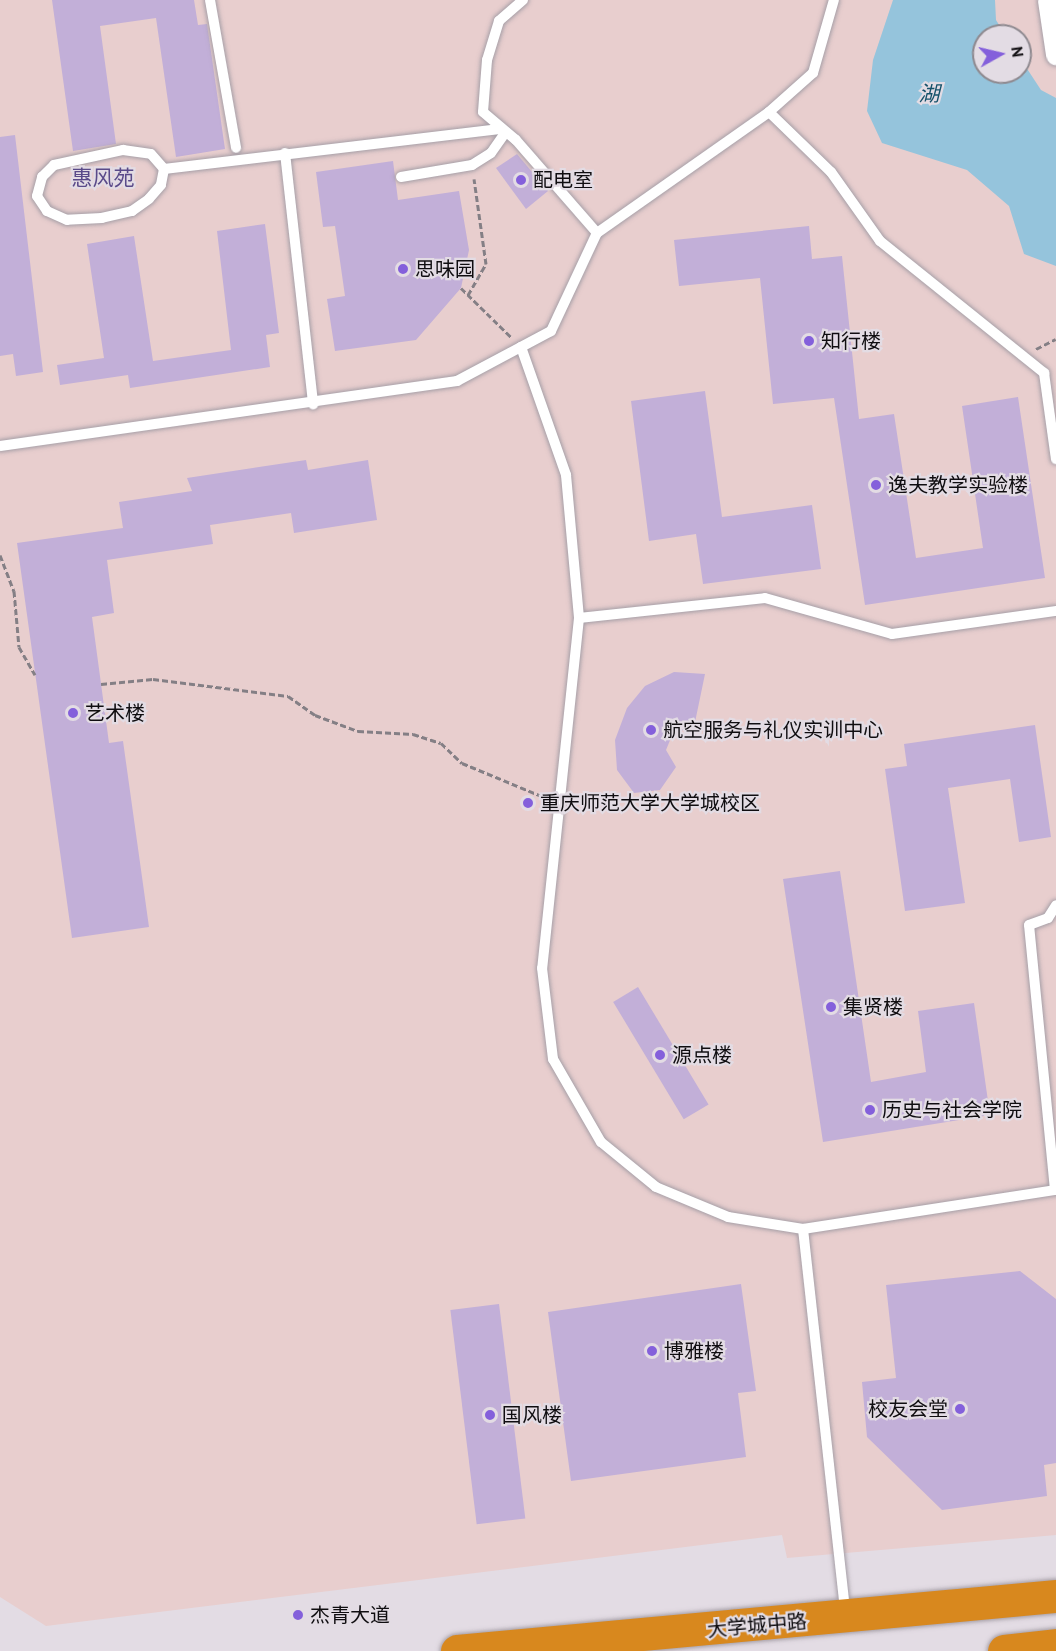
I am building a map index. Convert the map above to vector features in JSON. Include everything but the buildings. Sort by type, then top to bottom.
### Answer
[{"type":"highway","name":"大学城中路","points":[[457,1651],[846,1619],[1056,1596]]},
{"type":"highway","points":[[1004,1651],[1056,1645]]},
{"type":"street","points":[[1048,0],[1056,54]]},
{"type":"lane","points":[[210,0],[236,148]]},
{"type":"lane","points":[[523,0],[499,21],[487,60],[483,112],[597,233]]},
{"type":"lane","points":[[0,446],[313,404],[457,381],[551,331],[597,233],[769,112],[813,73],[834,0]]},
{"type":"lane","points":[[769,112],[831,172],[880,241],[1044,373],[1056,459]]},
{"type":"lane","points":[[164,169],[285,153],[501,131]]},
{"type":"lane","points":[[401,177],[472,165],[491,153],[501,131]]},
{"type":"lane","points":[[123,150],[151,154],[164,169],[161,185],[149,199],[132,211],[102,218],[67,220],[47,211],[37,195],[42,177],[54,165],[123,150]]},
{"type":"lane","points":[[285,153],[313,404]]},
{"type":"lane","points":[[521,347],[566,475],[579,618],[542,968],[553,1059],[601,1142],[656,1187],[728,1217],[803,1229],[1056,1190],[1029,925],[1048,918],[1056,905]]},
{"type":"lane","points":[[579,618],[765,598],[892,634],[1056,611]]},
{"type":"lane","points":[[803,1229],[846,1619]]},
{"type":"path","points":[[468,295],[486,264],[472,165]]},
{"type":"path","points":[[461,288],[521,347]]},
{"type":"path","points":[[1023,356],[1056,339]]},
{"type":"path","points":[[0,555],[14,591],[19,648],[35,675]]},
{"type":"path","points":[[101,684],[153,679],[288,696],[315,715],[358,731],[413,734],[441,743],[462,762],[544,794],[558,818]]},
{"type":"shaded area","name":"重庆师范大学大学城校区","points":[[0,0],[1056,0],[1056,1535],[787,1558],[782,1535],[46,1626],[0,1597]]},
{"type":"water","name":"湖","points":[[893,0],[995,0],[996,20],[998,24],[972,24],[972,84],[1032,84],[1032,76],[1041,90],[1056,98],[1056,266],[1024,254],[1009,206],[967,170],[882,143],[867,111],[873,60]]},
{"type":"place","name":"配电室","points":[[521,180]]},
{"type":"place","name":"思味园","points":[[403,269]]},
{"type":"place","name":"知行楼","points":[[809,341]]},
{"type":"place","name":"逸夫教学实验楼","points":[[876,485]]},
{"type":"place","name":"艺术楼","points":[[73,713]]},
{"type":"place","name":"航空服务与礼仪实训中心","points":[[651,730]]},
{"type":"place","name":"重庆师范大学大学城校区","points":[[528,803]]},
{"type":"place","name":"集贤楼","points":[[831,1007]]},
{"type":"place","name":"源点楼","points":[[660,1055]]},
{"type":"place","name":"历史与社会学院","points":[[870,1110]]},
{"type":"place","name":"博雅楼","points":[[652,1351]]},
{"type":"place","name":"校友会堂","points":[[960,1409]]},
{"type":"place","name":"国风楼","points":[[490,1415]]},
{"type":"place","name":"杰青大道","points":[[298,1615]]},
{"type":"district","name":"惠风苑","points":[[103,178]]}]
